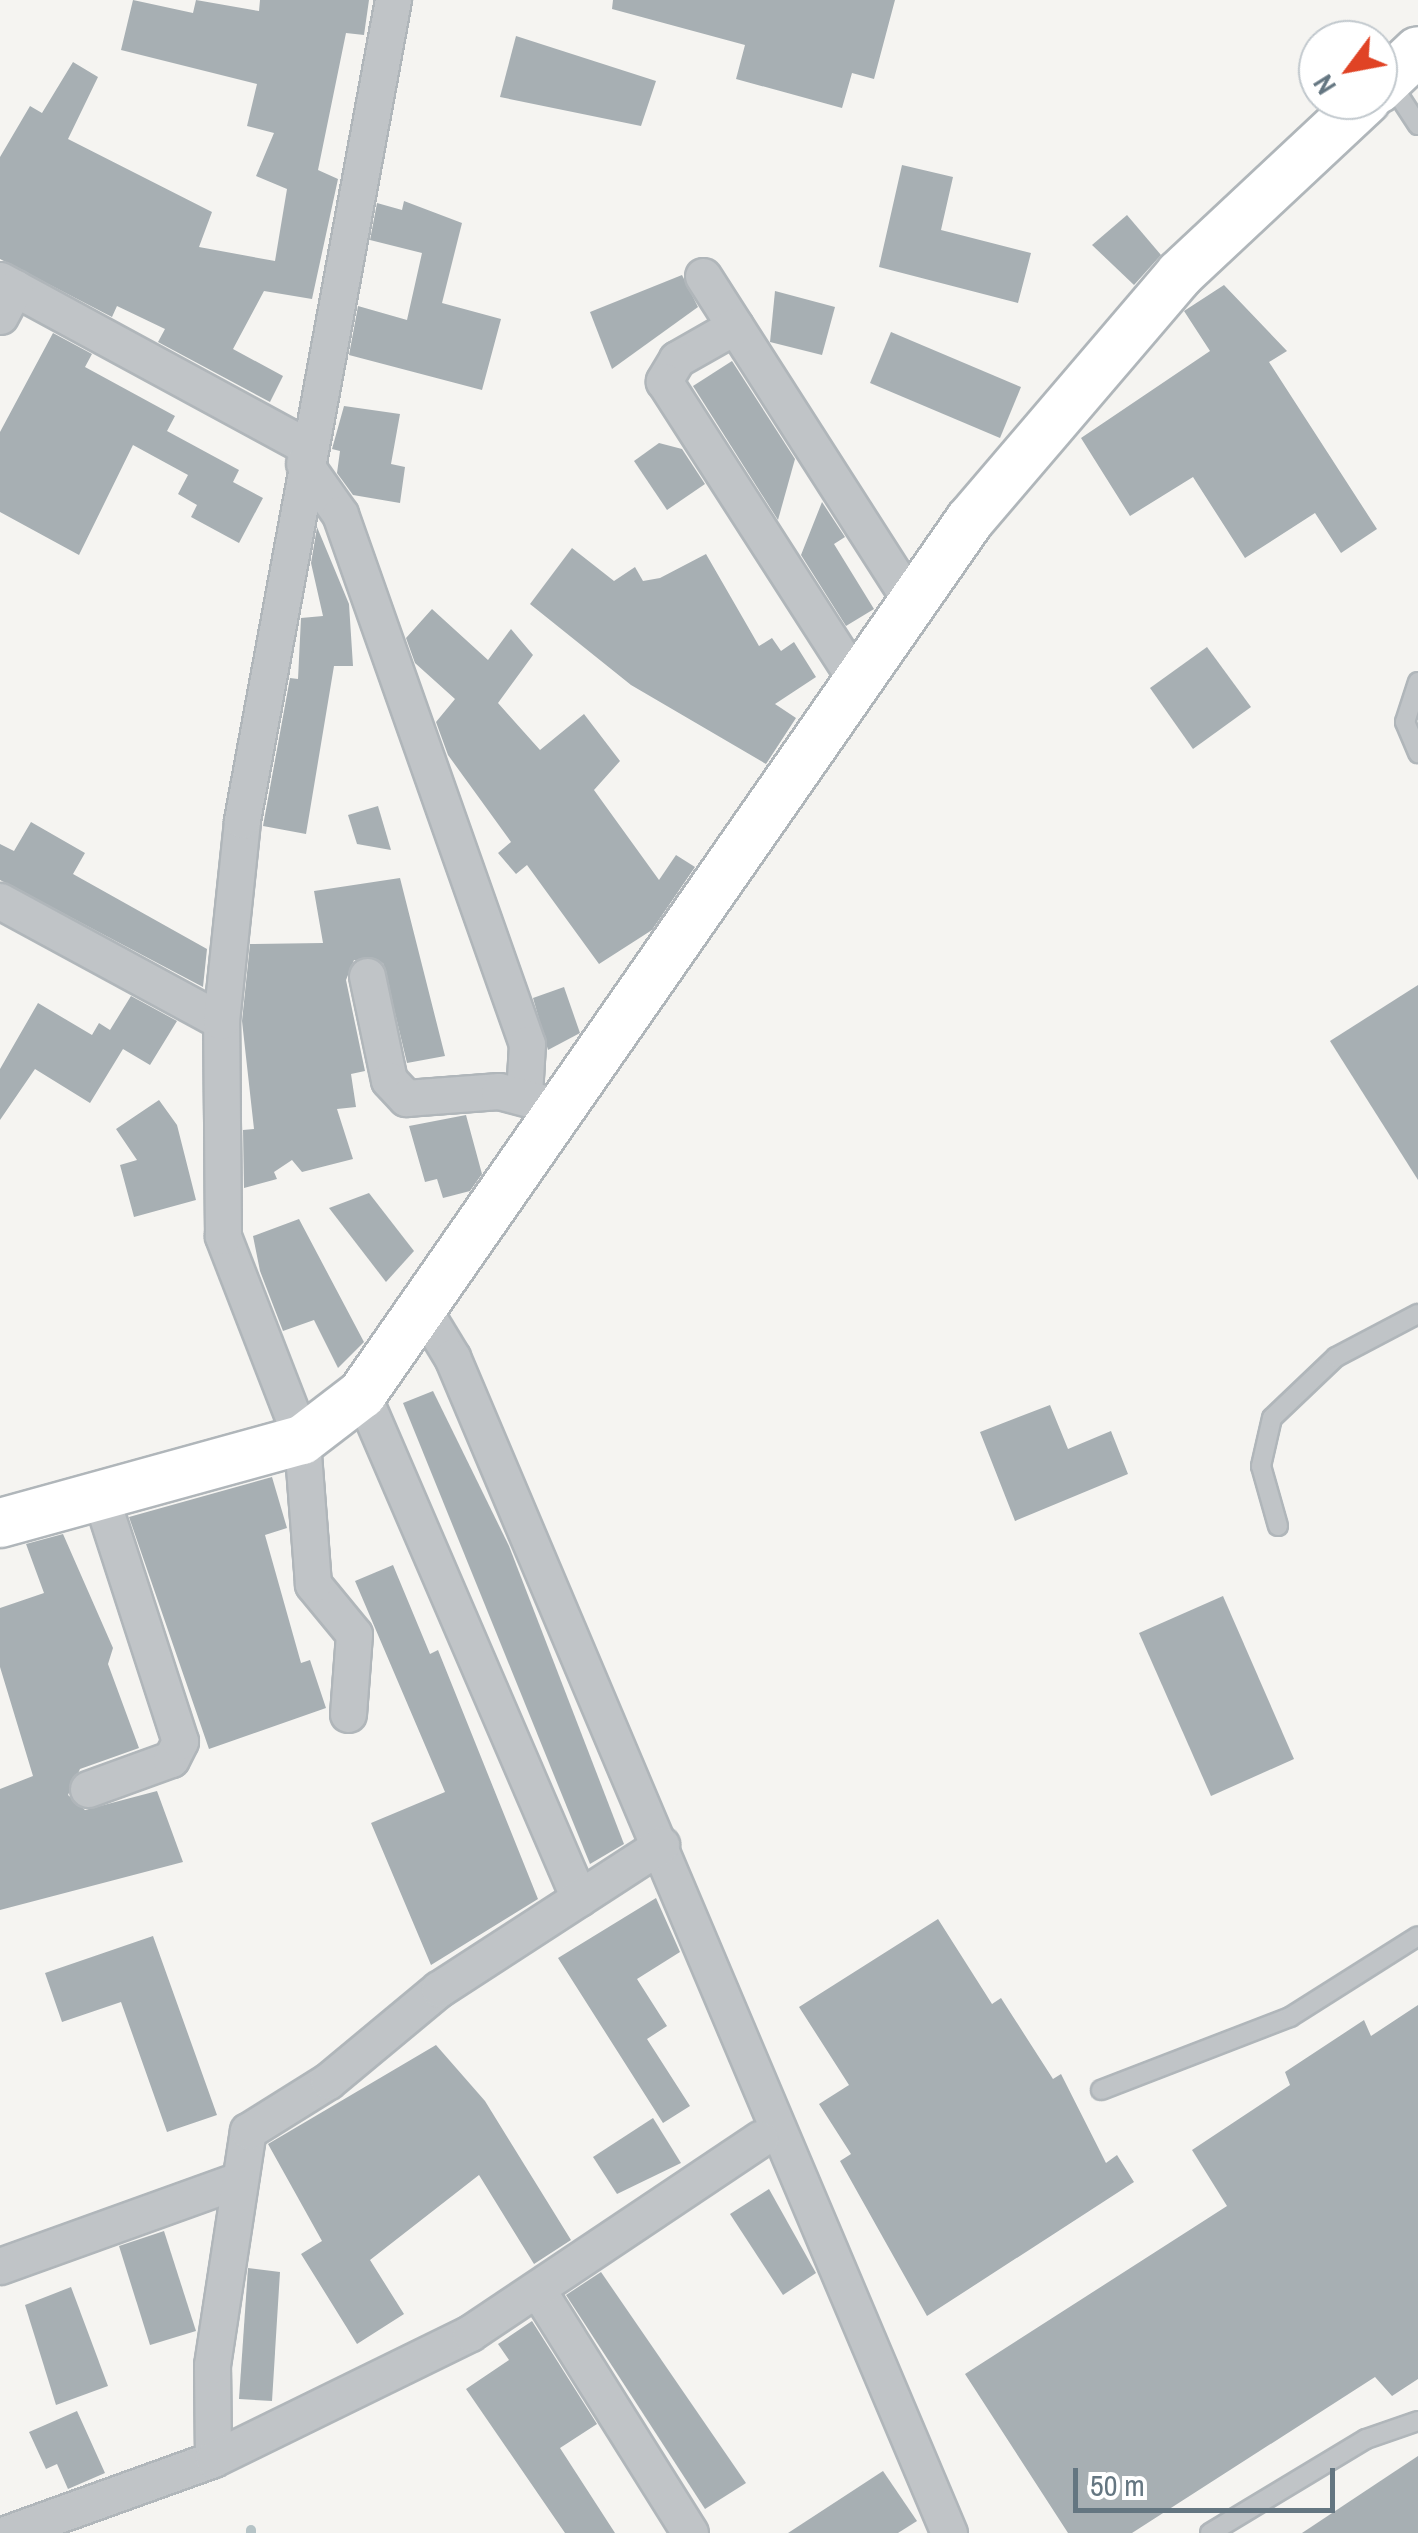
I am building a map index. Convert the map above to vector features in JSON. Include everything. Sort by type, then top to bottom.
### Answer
[{"type":"street","points":[[348,1714],[354,1634],[313,1584],[302,1440],[223,1236],[221,1021],[242,820],[305,454],[393,0]]},
{"type":"street","points":[[0,1523],[100,1492],[302,1440],[362,1394],[424,1311],[543,1104],[910,600],[1034,439],[1180,274],[1345,120]]},
{"type":"street","points":[[702,276],[910,600]]},
{"type":"street","points":[[5,295],[305,454],[340,514],[527,1044],[543,1104]]},
{"type":"street","points":[[735,326],[677,358],[664,381],[856,679]]},
{"type":"street","points":[[0,900],[221,1021]]},
{"type":"street","points":[[367,976],[389,1080],[406,1098],[543,1104]]},
{"type":"street","points":[[424,1311],[661,1844],[949,2533]]},
{"type":"street","points":[[362,1394],[578,1898]]},
{"type":"street","points":[[88,1790],[171,1759],[180,1741],[100,1492]]},
{"type":"street","points":[[213,2459],[212,2365],[236,2181],[248,2131],[578,1898],[661,1844]]},
{"type":"street","points":[[8,2533],[213,2459],[538,2292],[760,2139]]},
{"type":"street","points":[[0,2266],[236,2181]]},
{"type":"street","points":[[538,2292],[690,2533]]},
{"type":"lane","points":[[1398,95],[1418,125]]},
{"type":"lane","points":[[1418,682],[1405,722],[1418,753]]},
{"type":"lane","points":[[1278,1526],[1261,1466],[1272,1418],[1336,1357],[1418,1314]]},
{"type":"lane","points":[[1101,2090],[1290,2017],[1418,1936]]},
{"type":"lane","points":[[1210,2533],[1366,2439],[1418,2421]]},
{"type":"building","points":[[133,0],[193,13],[196,0],[259,11],[260,0],[369,0],[364,35],[346,33],[318,170],[338,179],[312,299],[264,291],[233,349],[283,376],[270,402],[158,342],[165,329],[117,306],[112,317],[0,259],[0,157],[30,106],[42,113],[73,62],[98,77],[68,139],[212,212],[199,247],[275,261],[287,189],[256,176],[274,133],[247,126],[257,84],[121,50]]},
{"type":"building","points":[[613,0],[895,0],[874,79],[852,73],[842,108],[736,79],[745,45],[612,9]]},
{"type":"building","points":[[516,36],[656,81],[641,126],[500,97]]},
{"type":"building","points":[[902,165],[953,177],[941,230],[1031,253],[1018,303],[879,267]]},
{"type":"building","points":[[404,201],[462,223],[442,303],[501,319],[482,390],[349,355],[358,306],[407,320],[422,253],[370,240],[377,203],[402,210]]},
{"type":"building","points":[[1127,215],[1161,255],[1134,285],[1092,245]]},
{"type":"building","points":[[682,275],[698,307],[612,369],[590,312]]},
{"type":"building","points":[[1224,285],[1287,351],[1269,362],[1377,529],[1341,553],[1315,513],[1245,558],[1193,477],[1130,516],[1081,438],[1210,351],[1184,311]]},
{"type":"building","points":[[775,291],[835,307],[822,355],[770,342]]},
{"type":"building","points":[[891,332],[1021,387],[1000,438],[870,383]]},
{"type":"building","points":[[53,333],[92,354],[85,367],[175,416],[167,431],[239,470],[233,482],[263,498],[239,543],[191,517],[197,505],[178,494],[188,475],[133,445],[79,555],[0,512],[0,432]]},
{"type":"building","points":[[732,361],[795,459],[778,520],[693,386]]},
{"type":"building","points":[[344,406],[400,414],[391,464],[405,467],[400,503],[353,495],[337,473],[340,451],[332,449]]},
{"type":"building","points":[[659,443],[682,449],[705,484],[667,510],[634,461]]},
{"type":"building","points":[[822,502],[845,537],[834,544],[874,609],[846,626],[801,555]]},
{"type":"building","points":[[317,527],[349,604],[353,666],[334,666],[306,834],[263,826],[290,678],[298,679],[301,618],[323,616],[311,563]]},
{"type":"building","points":[[572,548],[614,581],[635,567],[643,581],[660,578],[706,554],[759,646],[772,638],[781,651],[794,642],[816,677],[775,704],[796,718],[766,764],[631,685],[530,604]]},
{"type":"building","points":[[432,609],[488,660],[511,629],[533,655],[498,703],[540,750],[584,714],[620,761],[594,790],[659,880],[676,855],[695,867],[652,930],[599,964],[527,865],[516,874],[498,853],[511,842],[448,755],[436,722],[455,699],[415,663],[406,638]]},
{"type":"building","points":[[1207,647],[1251,707],[1193,749],[1150,688]]},
{"type":"building","points":[[378,806],[391,850],[357,844],[348,815]]},
{"type":"building","points":[[31,822],[85,853],[73,874],[207,949],[203,987],[0,880],[0,844],[14,851]]},
{"type":"building","points":[[400,878],[445,1056],[407,1063],[383,963],[354,960],[346,980],[365,1071],[351,1074],[356,1107],[337,1109],[353,1159],[302,1172],[292,1160],[274,1172],[277,1179],[244,1188],[243,1130],[254,1129],[242,1021],[250,944],[323,943],[314,891]]},
{"type":"building","points":[[1418,985],[1418,1180],[1330,1041]]},
{"type":"building","points":[[564,987],[580,1033],[548,1050],[533,998]]},
{"type":"building","points":[[131,996],[177,1021],[150,1065],[123,1049],[90,1103],[35,1069],[0,1120],[0,1069],[38,1003],[92,1035],[99,1023],[110,1030]]},
{"type":"building","points":[[159,1100],[177,1125],[196,1200],[134,1217],[120,1165],[137,1160],[116,1129]]},
{"type":"building","points":[[466,1115],[482,1174],[470,1191],[443,1198],[437,1179],[425,1182],[409,1126]]},
{"type":"building","points":[[369,1193],[414,1251],[386,1282],[329,1208]]},
{"type":"building","points":[[299,1219],[364,1342],[338,1368],[314,1320],[283,1331],[260,1271],[253,1236]]},
{"type":"building","points":[[433,1391],[509,1546],[624,1844],[590,1864],[403,1403]]},
{"type":"building","points":[[1050,1405],[1068,1449],[1111,1431],[1128,1474],[1015,1521],[980,1432]]},
{"type":"building","points":[[272,1477],[287,1528],[265,1535],[301,1663],[310,1660],[326,1708],[209,1749],[129,1517]]},
{"type":"building","points":[[63,1534],[113,1648],[108,1664],[139,1748],[80,1769],[68,1795],[85,1810],[157,1791],[183,1862],[0,1910],[0,1789],[33,1776],[0,1667],[0,1608],[44,1593],[26,1544]]},
{"type":"building","points":[[393,1565],[430,1654],[438,1650],[538,1899],[431,1965],[371,1823],[445,1792],[355,1581]]},
{"type":"building","points":[[1223,1596],[1294,1759],[1211,1796],[1139,1633]]},
{"type":"building","points":[[656,1898],[680,1952],[637,1979],[667,2026],[647,2039],[690,2106],[663,2123],[558,1958]]},
{"type":"building","points":[[938,1919],[992,2004],[1001,1998],[1053,2079],[1061,2074],[1106,2163],[1117,2155],[1134,2182],[927,2316],[840,2161],[851,2154],[819,2104],[849,2085],[799,2007]]},
{"type":"building","points":[[153,1936],[217,2115],[167,2132],[121,2002],[62,2022],[45,1973]]},
{"type":"building","points":[[1418,2005],[1418,2379],[1392,2396],[1375,2377],[1132,2533],[1068,2533],[965,2374],[1227,2206],[1192,2150],[1290,2085],[1285,2072],[1364,2020],[1371,2036]]},
{"type":"building","points":[[436,2045],[485,2101],[571,2240],[534,2264],[479,2175],[370,2260],[404,2314],[357,2344],[301,2254],[322,2241],[268,2144]]},
{"type":"building","points":[[653,2118],[681,2163],[617,2194],[593,2157]]},
{"type":"building","points":[[769,2189],[816,2273],[783,2295],[730,2214]]},
{"type":"building","points":[[164,2231],[196,2331],[150,2345],[119,2246]]},
{"type":"building","points":[[248,2268],[280,2272],[272,2401],[239,2399]]},
{"type":"building","points":[[601,2272],[746,2483],[705,2509],[566,2295]]},
{"type":"building","points":[[71,2287],[108,2386],[56,2405],[25,2305]]},
{"type":"building","points":[[532,2321],[597,2424],[560,2448],[615,2533],[565,2533],[466,2389],[509,2360],[498,2344]]},
{"type":"building","points":[[77,2411],[105,2473],[68,2489],[57,2464],[46,2469],[29,2432]]},
{"type":"building","points":[[1418,2456],[1418,2533],[1302,2533]]},
{"type":"building","points":[[883,2471],[917,2521],[898,2533],[788,2533]]}]
